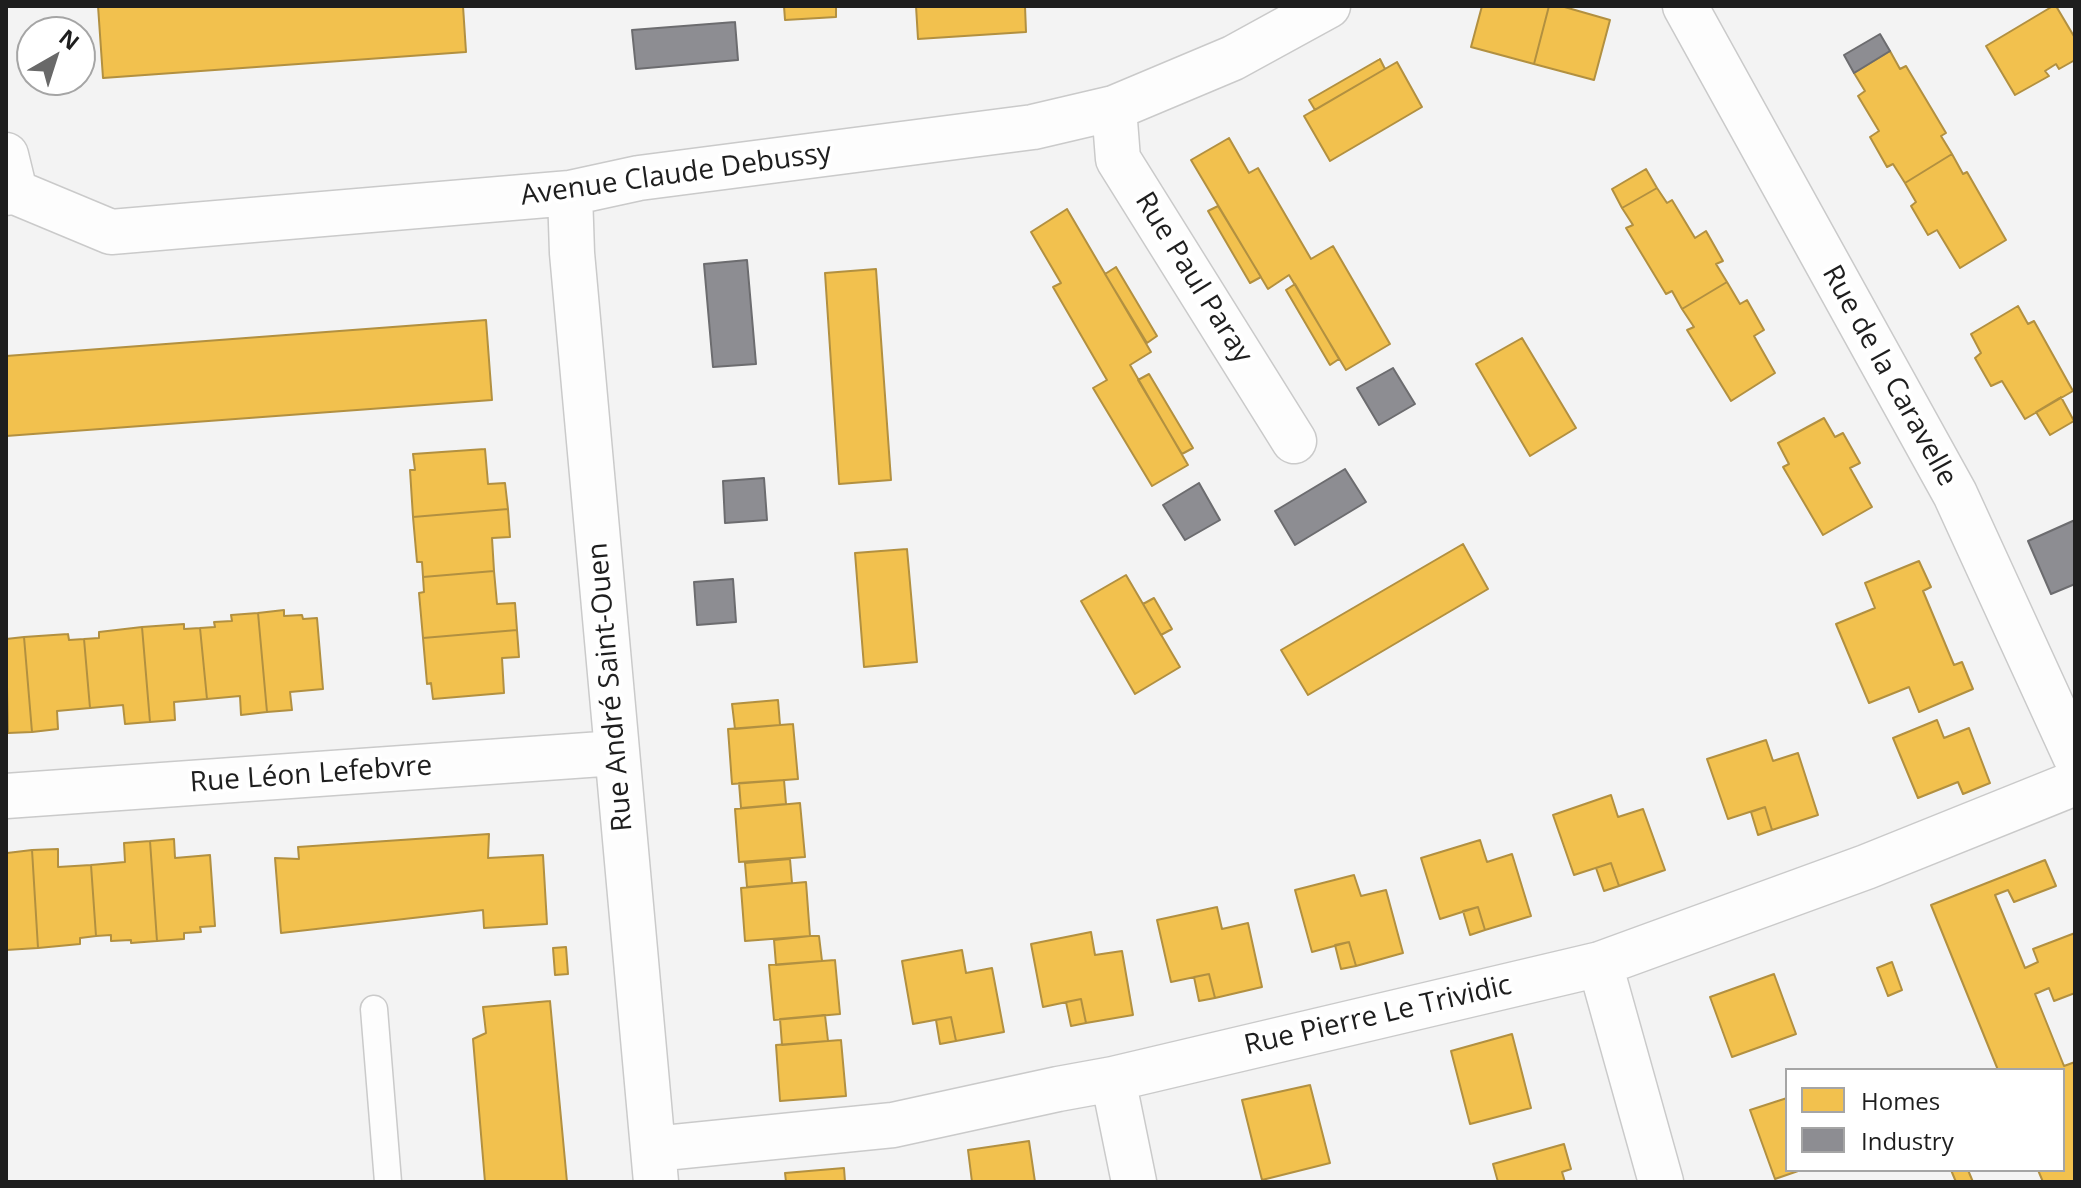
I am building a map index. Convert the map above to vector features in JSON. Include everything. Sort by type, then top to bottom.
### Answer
[{"type":"street","name":"Avenue Claude Debussy","points":[[9,180],[111,232],[570,193],[639,178],[1033,127],[1114,108],[1233,58],[1328,6]]},
{"type":"street","name":"Rue de la Caravelle","points":[[1685,6],[1955,494],[2075,756]]},
{"type":"street","name":"Rue Paul Paray","points":[[1114,108],[1118,159],[1294,441]]},
{"type":"street","name":"Rue André Saint-Ouen","points":[[570,193],[573,266],[655,1166]]},
{"type":"street","name":"Rue Léon Lefebvre","points":[[6,796],[616,753]]},
{"type":"street","name":"Rue Pierre Le Trividic","points":[[655,1166],[893,1125],[1113,1079],[1600,964],[1866,867],[2075,783]]},
{"type":"street","points":[[1600,964],[1661,1182]]},
{"type":"street","points":[[1113,1079],[1134,1182]]},
{"type":"lane","points":[[374,1009],[388,1182]]},
{"type":"building: Homes","points":[[98,6],[463,6],[466,52],[103,78]]},
{"type":"building: Homes","points":[[784,6],[836,6],[836,17],[785,20]]},
{"type":"building: Homes","points":[[916,6],[1025,6],[1026,32],[918,39]]},
{"type":"building: Homes","points":[[1482,6],[1549,6],[1534,64],[1471,47]]},
{"type":"building: Homes","points":[[1549,6],[1561,6],[1610,20],[1594,80],[1534,64]]},
{"type":"building: Homes","points":[[2056,6],[2075,38],[2075,60],[2059,69],[2056,64],[2045,71],[2049,76],[2015,95],[1986,46]]},
{"type":"building: Homes","points":[[1890,51],[1900,69],[1906,66],[1946,133],[1941,136],[1952,154],[1905,183],[1893,164],[1887,167],[1870,137],[1879,131],[1858,96],[1865,91],[1854,73]]},
{"type":"building: Homes","points":[[1380,59],[1385,69],[1315,110],[1309,100]]},
{"type":"building: Homes","points":[[1397,62],[1422,107],[1330,161],[1304,116]]},
{"type":"building: Homes","points":[[1229,138],[1249,173],[1258,168],[1311,259],[1333,246],[1390,344],[1346,370],[1289,275],[1268,289],[1191,160]]},
{"type":"building: Homes","points":[[1952,154],[1963,174],[1967,172],[2006,240],[1960,268],[1937,230],[1928,235],[1911,206],[1916,202],[1905,183]]},
{"type":"building: Homes","points":[[1646,169],[1657,188],[1622,208],[1612,189]]},
{"type":"building: Homes","points":[[1657,188],[1667,203],[1672,200],[1695,238],[1706,231],[1723,261],[1716,264],[1727,282],[1682,309],[1672,291],[1666,294],[1626,228],[1633,225],[1622,208]]},
{"type":"building: Homes","points":[[1218,206],[1261,277],[1250,283],[1208,211]]},
{"type":"building: Homes","points":[[1067,209],[1151,352],[1130,365],[1188,465],[1152,486],[1093,388],[1107,380],[1053,287],[1061,283],[1031,232]]},
{"type":"building: Homes","points":[[1116,267],[1157,336],[1147,343],[1105,274]]},
{"type":"building: Homes","points":[[876,269],[891,480],[839,484],[825,273]]},
{"type":"building: Homes","points":[[1727,282],[1740,304],[1747,300],[1764,330],[1754,336],[1775,373],[1731,401],[1687,330],[1694,327],[1682,309]]},
{"type":"building: Homes","points":[[1295,284],[1339,359],[1330,365],[1286,290]]},
{"type":"building: Homes","points":[[2018,306],[2028,324],[2034,321],[2073,391],[2025,419],[2002,381],[1991,386],[1975,358],[1981,353],[1971,334]]},
{"type":"building: Homes","points":[[486,320],[492,400],[6,436],[6,356]]},
{"type":"building: Homes","points":[[1522,338],[1576,428],[1530,456],[1476,364]]},
{"type":"building: Homes","points":[[1149,374],[1193,448],[1182,454],[1138,380]]},
{"type":"building: Homes","points":[[2061,397],[2074,421],[2050,435],[2036,412]]},
{"type":"building: Homes","points":[[1824,418],[1835,437],[1843,433],[1860,463],[1850,468],[1872,507],[1823,535],[1783,467],[1789,464],[1778,443]]},
{"type":"building: Homes","points":[[485,449],[488,484],[505,483],[508,509],[413,517],[410,470],[415,470],[413,454]]},
{"type":"building: Homes","points":[[508,509],[510,537],[492,538],[494,571],[423,577],[422,562],[417,562],[413,517]]},
{"type":"building: Homes","points":[[1463,544],[1488,589],[1308,695],[1281,650]]},
{"type":"building: Homes","points":[[907,549],[917,662],[864,667],[855,553]]},
{"type":"building: Homes","points":[[1919,561],[1931,587],[1923,591],[1954,665],[1962,662],[1973,689],[1919,712],[1909,687],[1869,703],[1836,624],[1875,608],[1865,583]]},
{"type":"building: Homes","points":[[494,571],[497,604],[515,603],[517,630],[423,638],[419,593],[424,592],[423,577]]},
{"type":"building: Homes","points":[[1126,575],[1180,667],[1135,694],[1081,601]]},
{"type":"building: Homes","points":[[1154,598],[1172,629],[1161,635],[1143,604]]},
{"type":"building: Homes","points":[[284,610],[284,616],[317,618],[323,689],[290,692],[292,710],[267,712],[258,613]]},
{"type":"building: Homes","points":[[258,613],[267,712],[241,715],[240,696],[207,699],[200,628],[215,627],[214,622],[232,621],[231,615]]},
{"type":"building: Homes","points":[[184,624],[184,629],[200,628],[207,699],[174,702],[175,720],[150,722],[142,627]]},
{"type":"building: Homes","points":[[142,627],[150,722],[125,724],[123,705],[90,708],[84,639],[99,638],[99,632]]},
{"type":"building: Homes","points":[[517,630],[519,657],[502,658],[504,693],[433,699],[431,683],[427,684],[423,638]]},
{"type":"building: Homes","points":[[68,634],[69,640],[84,639],[90,708],[57,711],[58,729],[32,732],[24,637]]},
{"type":"building: Homes","points":[[24,637],[32,732],[8,733],[6,639]]},
{"type":"building: Homes","points":[[778,700],[780,725],[735,729],[732,704]]},
{"type":"building: Homes","points":[[1937,720],[1944,738],[1969,728],[1990,783],[1963,794],[1958,782],[1918,798],[1893,738]]},
{"type":"building: Homes","points":[[793,724],[798,779],[732,784],[728,729]]},
{"type":"building: Homes","points":[[1766,740],[1773,761],[1798,753],[1818,815],[1772,830],[1765,807],[1728,819],[1707,759]]},
{"type":"building: Homes","points":[[784,780],[786,804],[741,808],[739,783]]},
{"type":"building: Homes","points":[[1611,795],[1618,817],[1643,809],[1665,870],[1619,886],[1611,863],[1574,875],[1553,815]]},
{"type":"building: Homes","points":[[800,803],[805,857],[739,862],[735,809]]},
{"type":"building: Homes","points":[[1765,807],[1772,830],[1758,835],[1751,812]]},
{"type":"building: Homes","points":[[489,834],[488,858],[543,855],[547,924],[484,928],[483,910],[281,933],[275,858],[299,859],[298,847]]},
{"type":"building: Homes","points":[[174,839],[175,858],[210,855],[215,926],[200,927],[201,932],[184,933],[184,939],[157,941],[150,841]]},
{"type":"building: Homes","points":[[1480,840],[1487,862],[1512,854],[1531,916],[1485,930],[1478,907],[1440,919],[1421,858]]},
{"type":"building: Homes","points":[[150,841],[157,941],[131,943],[131,940],[111,941],[111,935],[96,936],[91,865],[125,862],[124,843]]},
{"type":"building: Homes","points":[[58,849],[58,867],[91,865],[96,936],[80,938],[80,944],[38,948],[32,850]]},
{"type":"building: Homes","points":[[32,850],[38,948],[6,950],[7,853]]},
{"type":"building: Homes","points":[[790,859],[792,883],[747,887],[745,863]]},
{"type":"building: Homes","points":[[2045,860],[2056,886],[2014,902],[2008,890],[1995,895],[2025,968],[2038,962],[2033,949],[2075,933],[2075,993],[2054,1001],[2049,988],[2035,994],[2064,1066],[2075,1062],[2075,1182],[2043,1182],[2039,1172],[2065,1172],[2065,1068],[1997,1068],[1931,905]]},
{"type":"building: Homes","points":[[1611,863],[1619,886],[1604,891],[1596,868]]},
{"type":"building: Homes","points":[[1354,875],[1361,896],[1386,890],[1403,953],[1356,966],[1349,942],[1312,952],[1295,890]]},
{"type":"building: Homes","points":[[806,882],[810,936],[745,941],[741,888]]},
{"type":"building: Homes","points":[[1217,907],[1222,929],[1248,923],[1262,987],[1215,998],[1209,974],[1171,982],[1157,920]]},
{"type":"building: Homes","points":[[1478,907],[1485,930],[1470,935],[1463,911]]},
{"type":"building: Homes","points":[[1091,932],[1095,955],[1122,951],[1133,1015],[1086,1023],[1081,999],[1043,1007],[1031,944]]},
{"type":"building: Homes","points":[[819,936],[822,961],[776,965],[774,940]]},
{"type":"building: Homes","points":[[1349,942],[1356,966],[1341,969],[1335,945]]},
{"type":"building: Homes","points":[[566,947],[568,974],[555,975],[553,948]]},
{"type":"building: Homes","points":[[962,950],[966,973],[992,968],[1004,1032],[956,1041],[951,1017],[913,1024],[902,961]]},
{"type":"building: Homes","points":[[835,960],[840,1014],[774,1020],[769,965]]},
{"type":"building: Homes","points":[[1892,962],[1902,990],[1888,996],[1877,968]]},
{"type":"building: Homes","points":[[1209,974],[1215,998],[1199,1001],[1194,977]]},
{"type":"building: Homes","points":[[1774,974],[1796,1034],[1732,1057],[1710,997]]},
{"type":"building: Homes","points":[[1081,999],[1086,1023],[1071,1026],[1066,1002]]},
{"type":"building: Homes","points":[[550,1001],[567,1182],[485,1182],[473,1039],[486,1033],[483,1007]]},
{"type":"building: Homes","points":[[825,1015],[828,1041],[782,1045],[780,1019]]},
{"type":"building: Homes","points":[[951,1017],[956,1041],[940,1044],[936,1020]]},
{"type":"building: Homes","points":[[1512,1034],[1531,1108],[1470,1124],[1451,1051]]},
{"type":"building: Homes","points":[[841,1040],[846,1096],[780,1101],[776,1045]]},
{"type":"building: Homes","points":[[1310,1085],[1330,1163],[1262,1180],[1242,1100]]},
{"type":"building: Homes","points":[[1785,1099],[1785,1172],[1795,1172],[1775,1179],[1750,1110]]},
{"type":"building: Homes","points":[[1029,1141],[1035,1182],[972,1182],[968,1150]]},
{"type":"building: Homes","points":[[1564,1144],[1571,1169],[1562,1172],[1565,1182],[1498,1182],[1493,1164]]},
{"type":"building: Homes","points":[[844,1168],[845,1182],[786,1182],[785,1173]]},
{"type":"building: Homes","points":[[1952,1172],[1969,1172],[1973,1182],[1956,1182]]},
{"type":"building: Industry","points":[[735,22],[738,60],[636,69],[632,30]]},
{"type":"building: Industry","points":[[1880,34],[1890,51],[1854,73],[1844,55]]},
{"type":"building: Industry","points":[[747,260],[756,364],[713,367],[704,264]]},
{"type":"building: Industry","points":[[1393,368],[1415,404],[1379,425],[1357,388]]},
{"type":"building: Industry","points":[[1345,469],[1366,502],[1295,545],[1275,511]]},
{"type":"building: Industry","points":[[764,478],[767,520],[725,523],[723,481]]},
{"type":"building: Industry","points":[[1199,483],[1220,520],[1185,540],[1163,505]]},
{"type":"building: Industry","points":[[2075,520],[2075,584],[2051,594],[2028,541]]},
{"type":"building: Industry","points":[[733,579],[736,622],[697,625],[694,582]]}]
